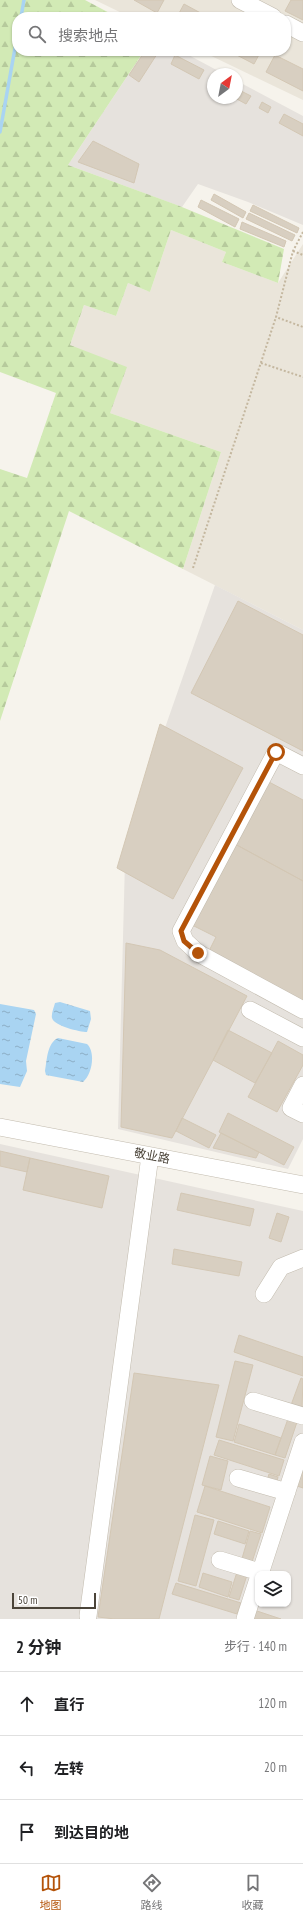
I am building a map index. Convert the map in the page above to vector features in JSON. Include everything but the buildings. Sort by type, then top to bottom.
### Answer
[{"type":"street","points":[[240,0],[263,12]]},
{"type":"street","points":[[291,27],[303,33]]},
{"type":"street","points":[[303,766],[276,752],[181,931],[184,941],[198,953],[303,1010]]},
{"type":"street","points":[[250,1010],[303,1038]]},
{"type":"street","points":[[303,1085],[291,1108],[303,1114]]},
{"type":"street","name":"敬业路","points":[[0,1127],[150,1156],[301,1180]]},
{"type":"street","points":[[88,1616],[150,1156]]},
{"type":"street","points":[[264,1294],[281,1267],[303,1258]]},
{"type":"street","points":[[253,1401],[303,1416]]},
{"type":"street","points":[[260,1571],[303,1442]]},
{"type":"street","points":[[238,1478],[287,1492]]},
{"type":"street","points":[[220,1560],[255,1573]]},
{"type":"street","points":[[245,1619],[255,1588]]},
{"type":"path","points":[[193,568],[276,317],[293,251],[303,232]]},
{"type":"path","points":[[293,251],[303,255]]},
{"type":"path","points":[[276,317],[303,327]]},
{"type":"path","points":[[261,363],[303,377]]},
{"type":"shaded area","points":[[95,0],[303,0],[303,100],[243,71],[243,68],[236,68],[211,56],[291,56],[291,12],[120,12]]},
{"type":"shaded area","points":[[141,56],[190,56],[213,68],[207,68],[207,104],[243,104],[243,84],[303,116],[303,225],[248,202],[198,184],[182,207],[68,165]]},
{"type":"shaded area","points":[[171,230],[226,252],[222,262],[278,283],[303,244],[303,630],[183,569],[221,452],[110,413],[70,345],[84,305],[116,316],[128,283],[150,292]]},
{"type":"shaded area","points":[[215,585],[303,630],[303,1139],[288,1169],[118,1129],[125,861],[166,725]]},
{"type":"shaded area","points":[[0,1144],[303,1211],[303,1619],[0,1619]]},
{"type":"green space","points":[[0,0],[85,0],[108,12],[12,12],[12,56],[141,56],[68,165],[177,205],[284,249],[278,283],[222,262],[226,252],[171,230],[150,292],[128,283],[116,316],[84,305],[70,345],[127,367],[110,413],[221,452],[183,569],[69,511],[0,721],[0,469],[27,478],[56,393],[0,372]]},
{"type":"water","points":[[60,1002],[90,1011],[91,1019],[87,1032],[68,1028],[57,1024],[54,1021],[52,1015],[55,1003]]},
{"type":"water","points":[[0,1004],[34,1010],[36,1014],[26,1061],[27,1071],[20,1087],[0,1084]]},
{"type":"water","points":[[58,1038],[87,1044],[90,1048],[92,1058],[91,1069],[83,1082],[46,1075],[45,1071],[47,1057],[54,1040]]},
{"type":"waterway","points":[[22,12],[24,0]]},
{"type":"waterway","points":[[0,132],[14,56]]},
{"type":"route","points":[[198,953],[184,941],[181,931],[276,752]]}]
